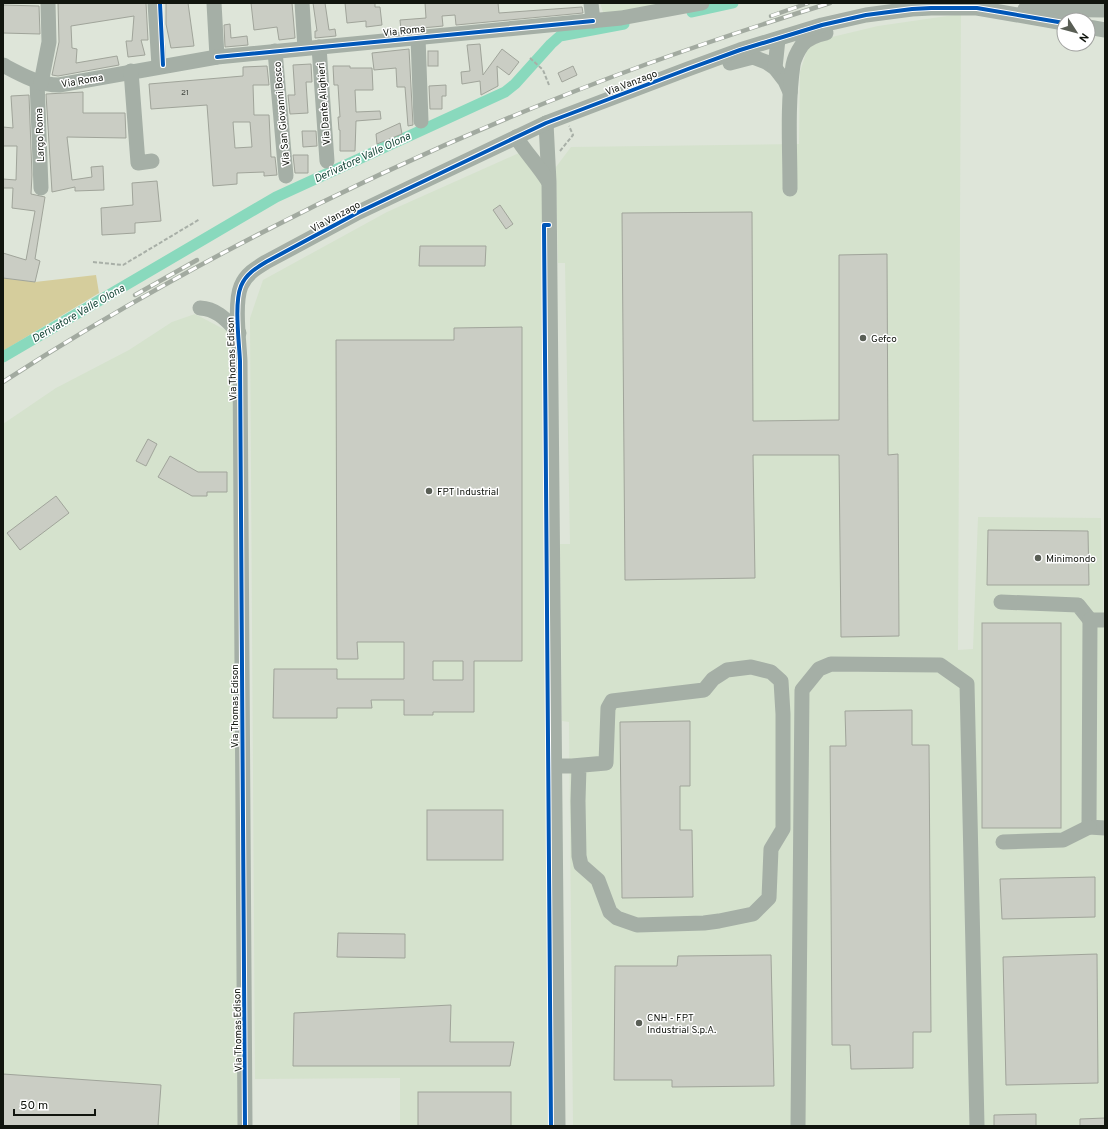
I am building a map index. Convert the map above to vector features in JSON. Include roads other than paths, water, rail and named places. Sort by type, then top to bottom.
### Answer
[{"type":"street","name":"Largo Roma","points":[[41,188],[39,82],[49,42],[48,3]]},
{"type":"street","points":[[155,3],[159,66]]},
{"type":"street","points":[[214,3],[217,57]]},
{"type":"street","name":"Via Dante Alighieri","points":[[302,3],[312,47],[327,161]]},
{"type":"street","points":[[591,3],[593,21]]},
{"type":"street","name":"Via Roma","points":[[3,66],[39,82],[59,85],[159,66],[217,57],[621,18],[702,3]]},
{"type":"street","name":"Via Vanzago","points":[[240,287],[246,277],[253,270],[272,258],[359,212],[516,137],[546,123],[740,50],[822,25],[859,16],[912,9],[977,8],[1056,22]]},
{"type":"street","points":[[1002,12],[1020,8],[1105,10]]},
{"type":"street","points":[[790,189],[790,92],[793,64],[802,45],[817,35],[866,25],[912,9]]},
{"type":"street","points":[[418,37],[421,121]]},
{"type":"street","points":[[778,39],[793,64]]},
{"type":"street","points":[[775,68],[778,39]]},
{"type":"street","name":"Via San Giovanni Bosco","points":[[276,51],[286,176]]},
{"type":"street","points":[[688,69],[720,66],[753,58],[766,62],[775,68],[785,81],[790,92]]},
{"type":"street","points":[[131,71],[138,163],[152,162]]},
{"type":"street","points":[[546,123],[549,182],[558,1126]]},
{"type":"street","points":[[516,137],[549,182]]},
{"type":"street","name":"Via Thomas Edison","points":[[240,287],[238,306],[240,361],[245,1126]]},
{"type":"street","points":[[200,308],[208,308],[219,313],[239,333]]},
{"type":"street","points":[[1001,602],[1078,605],[1090,620],[1089,827]]},
{"type":"street","points":[[1090,620],[1105,620]]},
{"type":"street","points":[[798,1126],[802,690],[819,669],[831,664],[940,665],[967,684],[977,1126]]},
{"type":"street","points":[[554,766],[579,766],[606,763],[608,708],[612,701],[704,690],[713,679],[726,670],[751,666],[771,672],[781,680],[783,714],[783,829],[771,849],[769,898],[752,914],[704,923],[637,925],[617,918],[610,912],[598,880],[581,865],[579,856],[579,766]]},
{"type":"street","points":[[1003,842],[1064,840],[1089,827],[1105,828]]},
{"type":"waterway","name":"Derivatore Valle Olona","points":[[692,12],[733,3]]},
{"type":"waterway","name":"Derivatore Valle Olona","points":[[3,357],[276,197],[505,92],[515,84],[560,36],[624,24]]},
{"type":"railway","points":[[771,16],[808,3]]},
{"type":"railway","points":[[3,382],[105,319],[226,251],[403,164],[524,111],[585,87],[693,48],[830,3]]},
{"type":"railway","points":[[135,295],[197,260]]},
{"type":"place","name":"Gefco","points":[[863,338]]},
{"type":"place","name":"FPT Industrial","points":[[429,491]]},
{"type":"place","name":"Minimondo","points":[[1038,558]]},
{"type":"place","name":"CNH - FPT Industrial S.p.A.","points":[[639,1023]]}]
